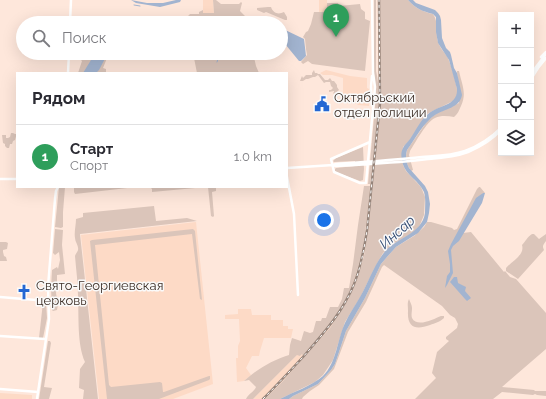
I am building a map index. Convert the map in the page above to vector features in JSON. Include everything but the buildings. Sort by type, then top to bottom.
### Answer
[{"type":"main road","points":[[70,16],[71,0]]},
{"type":"main road","points":[[370,142],[331,159],[334,172],[366,183],[370,142],[372,108],[375,87],[373,73],[372,0]]},
{"type":"main road","points":[[534,71],[546,53]]},
{"type":"main road","points":[[534,72],[536,68],[546,59]]},
{"type":"main road","points":[[68,72],[69,60]]},
{"type":"main road","points":[[372,108],[371,86],[373,73]]},
{"type":"main road","points":[[371,86],[374,85],[375,87]]},
{"type":"main road","points":[[288,168],[336,166],[455,154],[473,148],[498,131]]},
{"type":"main road","points":[[365,144],[370,138]]},
{"type":"main road","points":[[365,144],[369,151]]},
{"type":"main road","points":[[0,179],[16,179]]},
{"type":"main road","points":[[288,182],[294,214],[298,295]]},
{"type":"main road","points":[[37,399],[49,319],[48,284],[56,188]]},
{"type":"main road","points":[[0,297],[48,301]]},
{"type":"main road","points":[[0,336],[46,339]]},
{"type":"main road","points":[[0,389],[38,392]]},
{"type":"shaded area","points":[[203,0],[213,0],[214,13],[203,13]]},
{"type":"shaded area","points":[[213,0],[216,0],[221,4],[239,4],[241,2],[240,11],[245,16],[188,16],[190,14],[199,14],[199,12],[203,10],[203,13],[214,13]]},
{"type":"shaded area","points":[[319,0],[327,0],[327,12],[319,12]]},
{"type":"shaded area","points":[[374,0],[376,0],[376,71],[379,100],[371,180],[370,184],[368,184],[376,95],[374,72]]},
{"type":"shaded area","points":[[378,0],[380,0],[380,113],[366,242],[360,270],[348,300],[330,328],[265,399],[253,399],[297,355],[303,355],[335,318],[351,288],[358,269],[366,230],[379,103]]},
{"type":"shaded area","points":[[380,0],[408,0],[419,9],[433,14],[436,20],[438,42],[448,58],[458,93],[455,100],[427,114],[409,141],[403,147],[403,165],[406,171],[421,187],[425,197],[424,215],[419,227],[383,253],[361,296],[345,322],[333,360],[323,375],[315,382],[280,399],[265,399],[330,328],[348,300],[356,282],[364,256],[380,113]]},
{"type":"shaded area","points":[[327,3],[338,3],[339,6],[360,4],[361,9],[365,12],[365,19],[370,21],[365,71],[312,64],[308,61],[303,64],[301,62],[307,55],[305,39],[303,37],[308,31],[314,12],[327,12]]},
{"type":"shaded area","points":[[271,7],[276,13],[284,12],[286,16],[276,16],[266,12],[264,13],[257,10],[257,8]]},
{"type":"shaded area","points":[[81,60],[106,60],[103,68],[106,69],[106,72],[78,72]]},
{"type":"shaded area","points":[[194,60],[255,60],[259,72],[197,72]]},
{"type":"shaded area","points":[[314,70],[315,73],[320,74],[325,80],[330,78],[334,81],[339,90],[334,94],[334,91],[329,92],[329,90],[333,88],[330,82],[324,83],[318,75],[300,81],[302,76],[303,78],[306,75],[312,75]]},
{"type":"shaded area","points":[[326,70],[350,76],[367,78],[367,88],[369,89],[369,106],[349,102],[349,94],[343,94],[343,78],[332,75],[323,75],[320,73]]},
{"type":"shaded area","points":[[457,71],[459,71],[464,93],[463,101],[459,110],[454,117],[442,116],[435,118],[425,128],[410,151],[409,155],[413,170],[411,171],[406,161],[407,150],[428,120],[437,113],[459,103]]},
{"type":"shaded area","points":[[11,133],[16,134],[15,140],[12,144],[10,144],[9,148],[7,148],[3,143],[2,135],[6,135],[6,138],[10,137]]},
{"type":"shaded area","points":[[363,147],[363,180],[360,181],[335,171],[336,168],[355,166],[355,161],[334,162],[333,161],[336,158]]},
{"type":"shaded area","points":[[364,186],[370,186],[367,221],[357,271],[344,303],[335,318],[303,356],[302,354],[300,356],[297,355],[253,399],[246,399],[256,387],[249,380],[244,381],[265,365],[289,355],[292,338],[301,341],[304,331],[310,333],[313,332],[316,321],[321,321],[322,318],[326,318],[330,307],[338,307],[342,299],[344,288],[349,288]]},
{"type":"shaded area","points":[[479,187],[485,193],[483,193],[463,233],[471,232],[504,272],[505,271],[510,277],[516,279],[546,313],[546,349],[502,387],[546,391],[546,396],[502,392],[493,399],[415,399],[436,378],[432,373],[437,352],[449,341],[446,337],[457,328],[458,324],[455,318],[442,306],[384,265],[366,302],[348,332],[334,369],[319,385],[302,399],[289,399],[318,384],[331,370],[335,364],[346,331],[365,298],[381,264],[387,257],[396,247],[414,236],[424,227],[427,222],[452,228],[454,230],[457,229]]},
{"type":"shaded area","points":[[59,188],[65,188],[63,227],[55,227]]},
{"type":"shaded area","points":[[74,188],[127,188],[75,194]]},
{"type":"shaded area","points":[[151,188],[195,188],[152,192]]},
{"type":"shaded area","points":[[208,188],[216,188],[216,191],[212,192],[214,216],[211,216]]},
{"type":"shaded area","points":[[154,206],[156,221],[187,218],[197,221],[80,234],[98,399],[83,399],[84,390],[79,388],[80,369],[85,362],[82,355],[79,330],[78,286],[75,256],[78,251],[75,240],[76,219],[83,217],[83,213]]},
{"type":"shaded area","points":[[196,222],[213,384],[173,399],[99,399],[81,235]]},
{"type":"shaded area","points":[[55,229],[63,230],[62,245],[65,274],[57,275],[56,293],[58,305],[57,310],[53,311],[51,288],[52,270],[57,267],[58,269],[60,260],[59,252],[55,255],[53,253]]},
{"type":"shaded area","points":[[193,229],[195,231],[202,300],[200,299],[192,234],[95,245],[109,385],[111,387],[160,382],[162,383],[164,392],[209,376],[210,379],[159,399],[107,399],[90,241]]},
{"type":"shaded area","points":[[532,234],[539,239],[546,234],[546,241],[543,246],[544,250],[518,279],[506,271],[506,268],[520,255],[522,252],[522,245]]},
{"type":"shaded area","points":[[0,242],[8,243],[7,249],[3,250],[7,261],[0,261]]},
{"type":"shaded area","points":[[409,299],[412,307],[412,318],[414,321],[422,323],[441,316],[444,316],[444,318],[425,327],[413,326],[408,317]]},
{"type":"shaded area","points":[[43,302],[46,303],[47,318],[43,338],[39,338]]},
{"type":"shaded area","points":[[238,309],[251,309],[252,315],[271,315],[271,320],[283,320],[283,326],[288,326],[288,329],[293,329],[291,338],[264,338],[259,356],[252,356],[246,368],[251,375],[244,381],[237,382],[236,358],[238,358],[238,346],[240,341],[239,319],[225,319],[225,315],[238,314]]},
{"type":"shaded area","points":[[48,341],[51,343],[44,387],[52,388],[49,399],[39,399]]},
{"type":"shaded area","points":[[0,393],[32,395],[32,399],[0,399]]},
{"type":"water","points":[[131,0],[147,3],[163,3],[181,0],[180,2],[160,7],[136,3]]},
{"type":"water","points":[[408,0],[413,0],[416,3],[435,10],[440,16],[442,38],[446,48],[450,52],[462,95],[458,103],[435,115],[427,122],[407,150],[406,159],[409,168],[425,186],[428,192],[430,204],[427,222],[418,233],[396,247],[381,264],[365,298],[346,331],[335,364],[331,370],[318,384],[289,399],[280,399],[313,383],[323,376],[328,370],[334,358],[342,330],[348,316],[363,292],[379,259],[394,244],[419,226],[423,220],[425,213],[424,192],[405,170],[401,154],[404,146],[425,116],[451,102],[456,95],[457,89],[449,60],[438,43],[436,17],[433,14],[417,8]]},
{"type":"water","points":[[288,31],[304,39],[306,56],[299,61],[288,48]]},
{"type":"water","points":[[91,60],[104,60],[97,72],[84,72]]},
{"type":"water","points":[[485,193],[482,203],[459,241],[451,250],[453,273],[445,288],[447,276],[450,272],[448,251],[476,198]]},
{"type":"water","points":[[454,277],[457,277],[458,283],[466,287],[465,291],[471,298],[467,301],[450,282]]},
{"type":"waterway","points":[[134,5],[140,6]]},
{"type":"railway","points":[[263,399],[303,357],[332,322],[344,304],[359,271],[367,230],[380,103],[379,0]]},
{"type":"place","name":"Старт","points":[[336,37]]},
{"type":"place","name":"Октябрьский отдел полиции","points":[[322,104]]},
{"type":"place","name":"Свято-Георгиевская церковь","points":[[24,292]]},
{"type":"water label","name":"Инсар","points":[[397,232]]}]
